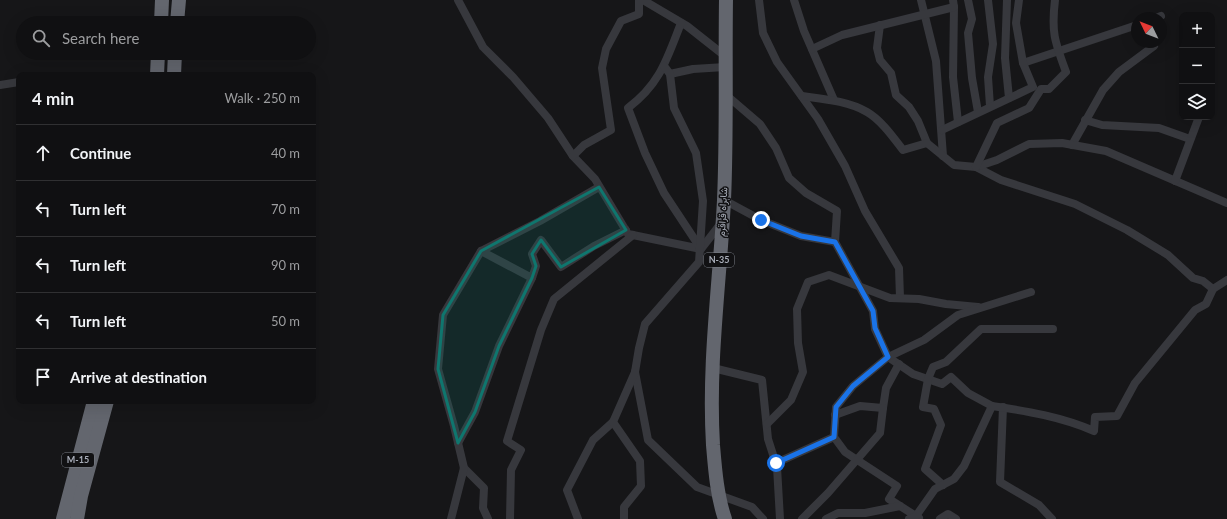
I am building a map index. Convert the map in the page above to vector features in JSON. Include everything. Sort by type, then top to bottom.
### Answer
[{"type":"highway","points":[[161,16],[162,0]]},
{"type":"highway","points":[[178,16],[179,0]]},
{"type":"highway","name":"شاہراہ قراقرم","points":[[725,519],[714,465],[711,408],[724,200],[726,0]]},
{"type":"highway","points":[[157,72],[158,60]]},
{"type":"highway","points":[[174,72],[175,60]]},
{"type":"highway","name":"M-15","points":[[63,519],[93,404]]},
{"type":"highway","name":"M-15","points":[[77,519],[81,496],[106,404]]},
{"type":"street","points":[[458,0],[483,47],[523,88],[548,118],[573,156],[595,179],[628,234],[701,249]]},
{"type":"street","points":[[573,156],[584,145],[610,130],[602,68],[606,49],[621,22],[639,14],[639,0]]},
{"type":"street","points":[[643,0],[681,23],[725,61]]},
{"type":"street","points":[[759,0],[763,33],[776,62],[818,119],[845,166],[865,211],[899,268],[900,298]]},
{"type":"street","points":[[794,0],[834,100]]},
{"type":"street","points":[[922,0],[936,61],[943,156]]},
{"type":"street","points":[[968,0],[972,19],[968,33],[972,78],[978,112]]},
{"type":"street","points":[[988,0],[993,44],[988,77],[990,106]]},
{"type":"street","points":[[1007,0],[1005,58],[1009,98]]},
{"type":"street","points":[[942,130],[1033,87],[1023,63],[1016,23],[1020,0]]},
{"type":"street","points":[[976,167],[997,123],[1029,108],[1041,89],[1049,89],[1066,72],[1054,39],[1052,23],[1055,0]]},
{"type":"street","points":[[812,48],[842,35],[925,14],[953,3],[953,77],[958,122]]},
{"type":"street","points":[[681,23],[664,66],[644,96],[628,108],[645,153],[664,193],[701,249]]},
{"type":"street","points":[[880,25],[877,48],[880,60],[891,73],[896,95],[909,107],[918,121],[927,143],[954,165],[976,167],[1001,180],[1075,204],[1127,230],[1168,255],[1193,278],[1203,281],[1213,289]]},
{"type":"street","points":[[1023,63],[1131,27]]},
{"type":"street","points":[[1072,145],[1103,90],[1119,72],[1151,48]]},
{"type":"street","points":[[670,74],[725,61]]},
{"type":"street","points":[[578,519],[567,490],[593,440],[613,422],[635,372],[638,348],[645,324],[699,262],[703,201],[696,153],[674,108],[670,74],[664,66]]},
{"type":"street","points":[[0,85],[16,82]]},
{"type":"street","points":[[725,94],[760,124],[776,148],[789,178],[806,193],[837,211],[835,242],[873,311],[875,328],[888,357],[913,374],[942,384],[951,378],[968,393],[992,406],[1034,412],[1077,423],[1094,431],[1095,417],[1117,416],[1135,383],[1195,310],[1206,304],[1213,289],[1227,280]]},
{"type":"street","points":[[802,96],[834,100],[868,112],[889,132],[903,150],[927,143]]},
{"type":"street","points":[[1085,120],[1102,125],[1159,128],[1190,139]]},
{"type":"street","points":[[1175,181],[1197,120]]},
{"type":"street","points":[[976,167],[997,160],[1029,144],[1062,143],[1106,151],[1227,203]]},
{"type":"street","points":[[451,519],[464,468],[438,369],[443,315],[481,251],[540,221],[599,187]]},
{"type":"street","points":[[724,200],[761,220],[801,236],[835,242]]},
{"type":"street","points":[[701,249],[722,222]]},
{"type":"street","points":[[458,443],[475,412],[499,346],[532,278],[536,266],[532,254],[541,240],[562,267],[583,252],[626,230]]},
{"type":"street","points":[[510,519],[511,470],[521,450],[508,441],[541,330],[551,306],[554,300],[633,235]]},
{"type":"street","points":[[481,251],[532,278]]},
{"type":"street","points":[[767,424],[791,400],[804,372],[798,343],[797,309],[808,282],[829,275],[890,298],[919,299],[946,304],[982,307]]},
{"type":"street","points":[[992,406],[964,466],[954,479],[935,489],[915,518],[889,499],[897,486],[845,452],[834,437],[836,407],[853,386],[888,357],[924,340],[958,315],[1031,292]]},
{"type":"street","points":[[943,484],[925,469],[941,425],[934,409],[923,407],[928,379],[933,367],[946,362],[981,329],[1053,329]]},
{"type":"street","points":[[802,519],[880,433],[886,388],[899,364]]},
{"type":"street","points":[[713,368],[762,380],[768,439],[776,463],[780,519]]},
{"type":"street","points":[[635,372],[648,440],[697,488],[752,507],[763,519]]},
{"type":"street","points":[[835,415],[860,406],[884,408]]},
{"type":"street","points":[[1003,407],[1000,482],[1039,505],[1052,519]]},
{"type":"street","points":[[613,422],[640,461],[641,486],[624,507],[624,519]]},
{"type":"street","points":[[776,463],[834,437]]},
{"type":"street","points":[[464,468],[484,488],[483,508],[488,519]]},
{"type":"street","points":[[826,519],[838,513],[865,513],[900,506]]},
{"type":"street","points":[[940,519],[948,514],[956,519]]},
{"type":"highlighted area","points":[[599,187],[626,230],[561,267],[541,240],[532,254],[536,266],[532,278],[499,346],[475,412],[458,443],[438,369],[443,315],[481,251]]},
{"type":"route","points":[[761,220],[801,236],[835,242],[873,311],[875,328],[888,357],[853,386],[836,407],[834,437],[776,463]]}]
